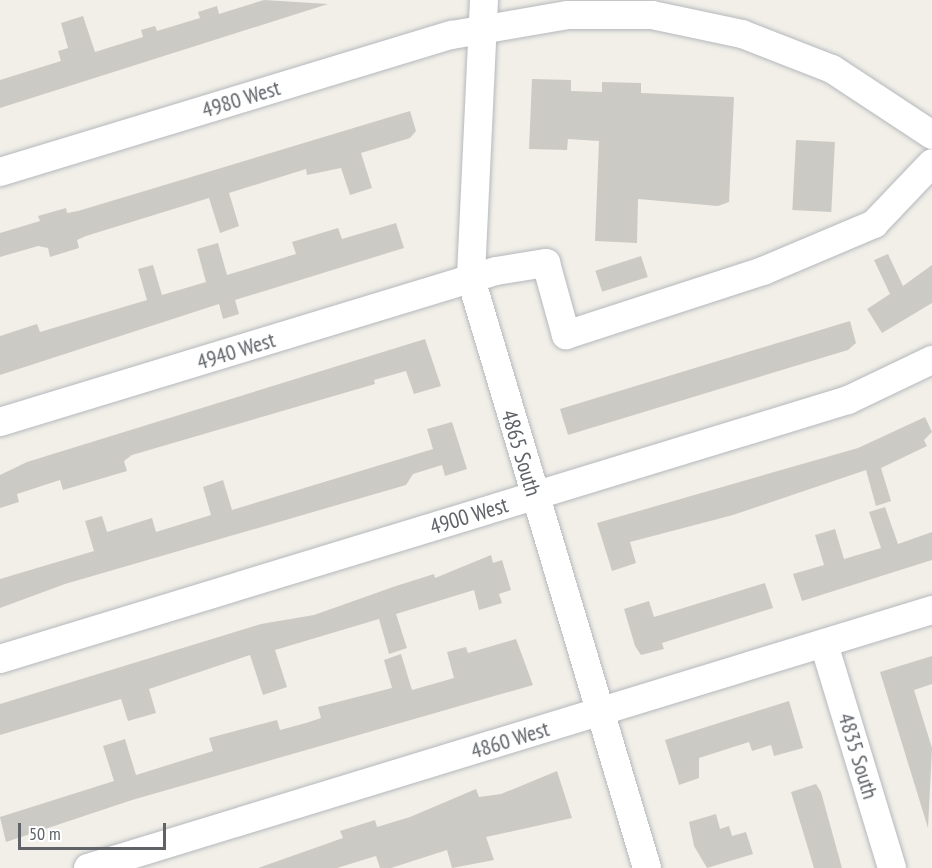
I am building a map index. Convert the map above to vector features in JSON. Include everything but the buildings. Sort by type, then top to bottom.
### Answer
[{"type":"street","name":"4980 West","points":[[0,172],[483,14],[568,15],[688,11],[832,69],[932,135]]},
{"type":"street","name":"4865 South","points":[[483,14],[471,279],[647,868]]},
{"type":"street","name":"4940 West","points":[[0,423],[471,279],[546,263],[566,335],[763,271],[874,224],[932,163]]},
{"type":"street","name":"4900 West","points":[[0,659],[848,400],[932,360]]},
{"type":"street","name":"4860 West","points":[[88,868],[824,645],[932,610]]},
{"type":"street","name":"4835 South","points":[[824,645],[892,868]]}]
